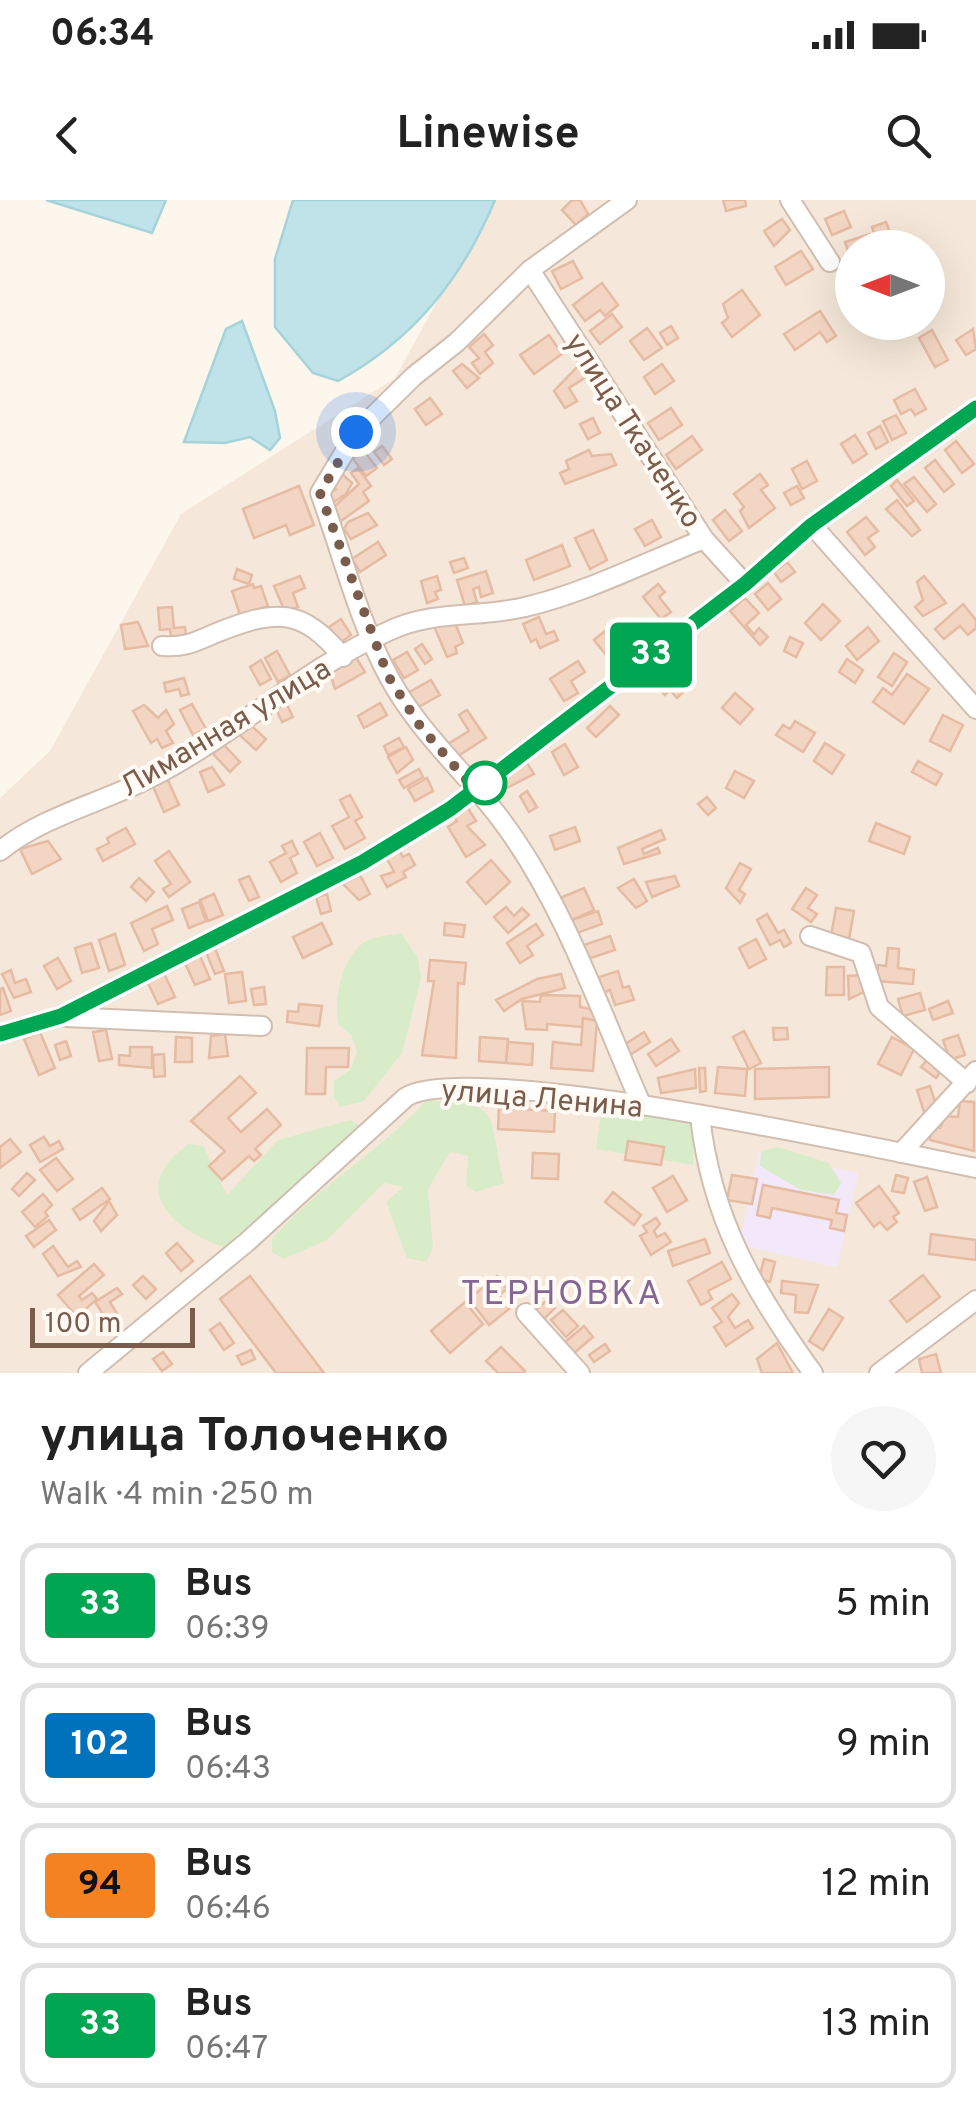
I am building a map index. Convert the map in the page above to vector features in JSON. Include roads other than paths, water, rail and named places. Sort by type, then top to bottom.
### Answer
[{"type":"street","points":[[627,200],[530,270],[356,432],[320,493],[388,676],[420,726],[499,817],[551,903],[641,1104]]},
{"type":"street","points":[[790,200],[830,262]]},
{"type":"street","name":"улица Ткаченко","points":[[530,270],[704,539],[745,584]]},
{"type":"street","points":[[0,1034],[61,1016],[363,862],[475,790],[745,584],[812,525],[976,408]]},
{"type":"street","points":[[812,525],[976,709]]},
{"type":"street","name":"Лиманная улица","points":[[0,852],[33,829],[164,770],[266,701],[374,638],[438,614],[490,615],[531,606],[704,539]]},
{"type":"street","name":"Лиманная улица","points":[[162,646],[184,648],[220,632],[286,616],[312,623],[343,657]]},
{"type":"street","points":[[810,936],[861,953],[879,1007],[971,1077],[901,1153]]},
{"type":"street","points":[[61,1016],[262,1026]]},
{"type":"street","name":"улица Ленина","points":[[88,1373],[112,1365],[415,1092],[432,1087],[641,1104],[976,1168]]},
{"type":"street","points":[[700,1116],[706,1166],[724,1229],[813,1373]]},
{"type":"street","points":[[879,1373],[976,1300]]},
{"type":"street","points":[[526,1313],[580,1373]]},
{"type":"water","points":[[46,200],[166,200],[152,233]]},
{"type":"water","points":[[293,200],[495,200],[467,256],[432,305],[390,347],[338,381],[313,373],[275,327],[275,259]]},
{"type":"water","points":[[242,321],[275,411],[280,438],[270,450],[250,437],[225,443],[184,442],[226,329]]},
{"type":"district","name":"ТЕРНОВКА","points":[[562,1292]]}]
